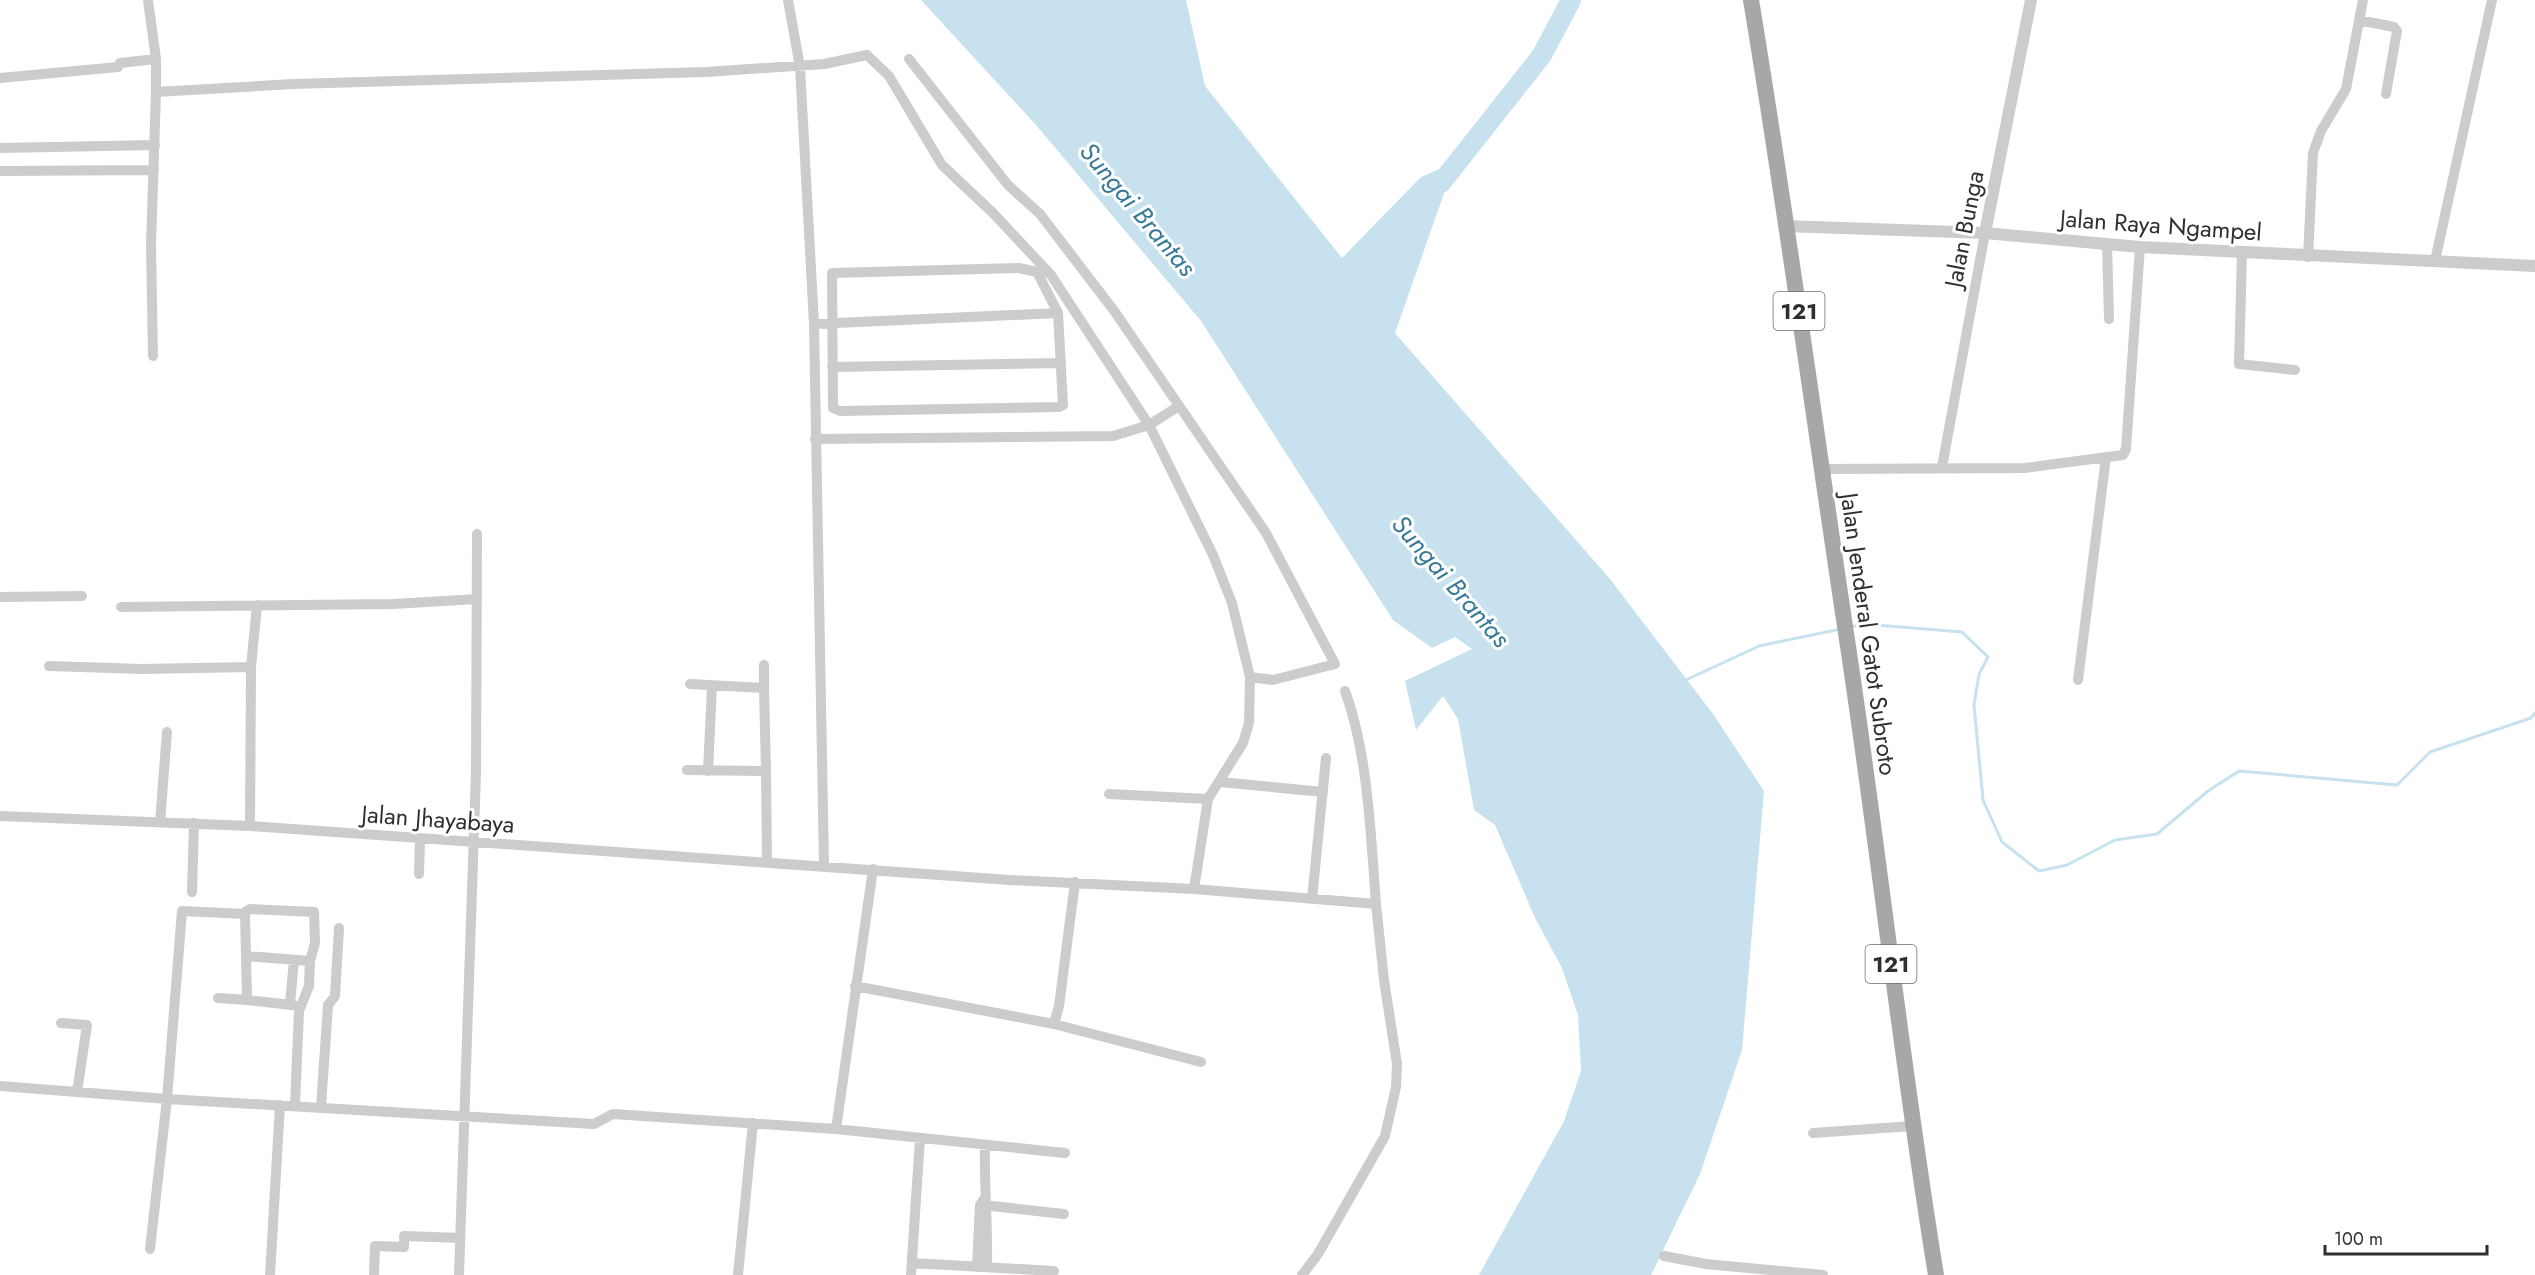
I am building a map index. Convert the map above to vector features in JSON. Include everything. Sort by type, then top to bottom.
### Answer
[{"type":"main road","name":"Jalan Jenderal Gatot Subroto","points":[[1751,0],[1849,651],[1912,1126],[1936,1275]]},
{"type":"street","points":[[148,0],[156,59],[151,245],[153,356]]},
{"type":"street","points":[[788,0],[800,67],[814,324],[824,866]]},
{"type":"street","name":"Jalan Bunga","points":[[1942,467],[2031,0]]},
{"type":"street","points":[[2308,257],[2313,153],[2321,131],[2346,89],[2362,0]]},
{"type":"street","points":[[2436,261],[2492,0]]},
{"type":"street","points":[[2359,20],[2396,29],[2386,94]]},
{"type":"street","points":[[156,92],[800,67],[846,61],[864,54],[877,63],[894,84],[942,165],[993,213],[1051,275],[1149,425],[1213,555],[1232,603],[1250,677],[1249,723],[1246,736],[1208,799],[1194,889]]},
{"type":"street","points":[[0,78],[118,67],[120,63],[156,59]]},
{"type":"street","points":[[909,59],[1008,185],[1040,214],[1115,312],[1266,533],[1335,664],[1273,680],[1250,677]]},
{"type":"street","points":[[0,148],[155,145]]},
{"type":"street","points":[[0,171],[154,170]]},
{"type":"street","name":"Jalan Raya Ngampel","points":[[1785,226],[1985,233],[2140,247],[2308,257],[2535,266]]},
{"type":"street","points":[[2107,244],[2109,320]]},
{"type":"street","points":[[1822,469],[2025,468],[2123,455],[2126,449],[2140,247]]},
{"type":"street","points":[[2242,252],[2239,364],[2295,370]]},
{"type":"street","points":[[1029,270],[1037,272],[1058,313],[1063,405],[1036,408],[837,410],[832,406],[831,275],[834,272],[1029,270]]},
{"type":"street","points":[[814,324],[1058,313]]},
{"type":"street","points":[[832,367],[1061,363]]},
{"type":"street","points":[[815,439],[1113,436],[1149,425],[1179,406]]},
{"type":"street","points":[[2078,680],[2106,457]]},
{"type":"street","points":[[459,1275],[474,843],[477,534]]},
{"type":"street","points":[[0,597],[82,596]]},
{"type":"street","points":[[121,607],[393,604],[477,599]]},
{"type":"street","points":[[250,826],[251,667],[257,605]]},
{"type":"street","points":[[764,665],[767,862]]},
{"type":"street","points":[[49,666],[142,669],[251,667]]},
{"type":"street","points":[[690,684],[764,688]]},
{"type":"street","points":[[708,771],[712,686]]},
{"type":"street","points":[[1302,1275],[1318,1254],[1385,1136],[1396,1087],[1397,1064],[1384,980],[1370,825],[1357,734],[1345,691]]},
{"type":"street","points":[[160,822],[166,732]]},
{"type":"street","points":[[1312,899],[1326,758]]},
{"type":"street","points":[[687,771],[766,771]]},
{"type":"street","points":[[1220,782],[1323,792]]},
{"type":"street","points":[[1109,794],[1208,799]]},
{"type":"street","name":"Jalan Jhayabaya","points":[[0,816],[250,826],[474,843],[1194,889],[1376,904]]},
{"type":"street","points":[[192,892],[194,823]]},
{"type":"street","points":[[419,874],[420,839]]},
{"type":"street","points":[[836,1128],[873,869]]},
{"type":"street","points":[[1054,1024],[1059,1006],[1075,882]]},
{"type":"street","points":[[247,1000],[245,914],[250,909],[314,912],[315,943],[310,961],[309,986],[295,1005]]},
{"type":"street","points":[[150,1249],[167,1099],[182,911],[245,914]]},
{"type":"street","points":[[321,1107],[328,1005],[335,996],[339,928]]},
{"type":"street","points":[[246,956],[310,961]]},
{"type":"street","points":[[294,960],[295,1105]]},
{"type":"street","points":[[855,986],[1054,1024],[1201,1062]]},
{"type":"street","points":[[218,998],[295,1005]]},
{"type":"street","points":[[61,1023],[87,1025],[77,1092]]},
{"type":"street","points":[[0,1086],[167,1099],[594,1124],[611,1114],[836,1128],[1065,1155]]},
{"type":"street","points":[[270,1275],[280,1105]]},
{"type":"street","points":[[738,1275],[753,1124]]},
{"type":"street","points":[[1813,1133],[1912,1126]]},
{"type":"street","points":[[911,1275],[920,1138]]},
{"type":"street","points":[[975,1269],[984,1203],[985,1147]]},
{"type":"street","points":[[984,1203],[1064,1214]]},
{"type":"street","points":[[374,1275],[375,1246],[404,1247],[404,1236],[460,1238]]},
{"type":"street","points":[[1664,1256],[1706,1264],[1823,1275]]},
{"type":"street","points":[[912,1263],[1029,1273],[1054,1271]]},
{"type":"water","name":"Sungai Brantas","points":[[921,0],[1186,0],[1205,86],[1342,258],[1421,177],[1455,162],[1395,333],[1610,579],[1713,714],[1764,791],[1742,1050],[1700,1174],[1651,1275],[1479,1275],[1564,1121],[1581,1071],[1578,1015],[1562,968],[1536,920],[1495,825],[1474,810],[1458,719],[1443,696],[1416,730],[1405,681],[1472,649],[1455,637],[1432,648],[1393,620],[1201,321],[1036,125]]},
{"type":"waterway","points":[[1441,183],[1542,55],[1571,0]]},
{"type":"waterway","points":[[1850,627],[1864,624],[1962,632],[1988,657],[1979,674],[1974,705],[1983,800],[2002,842],[2039,871],[2067,865],[2115,840],[2157,834],[2208,791],[2239,771],[2397,785],[2430,752],[2531,718],[2535,713]]},
{"type":"waterway","points":[[1686,680],[1759,646],[1841,629]]}]
